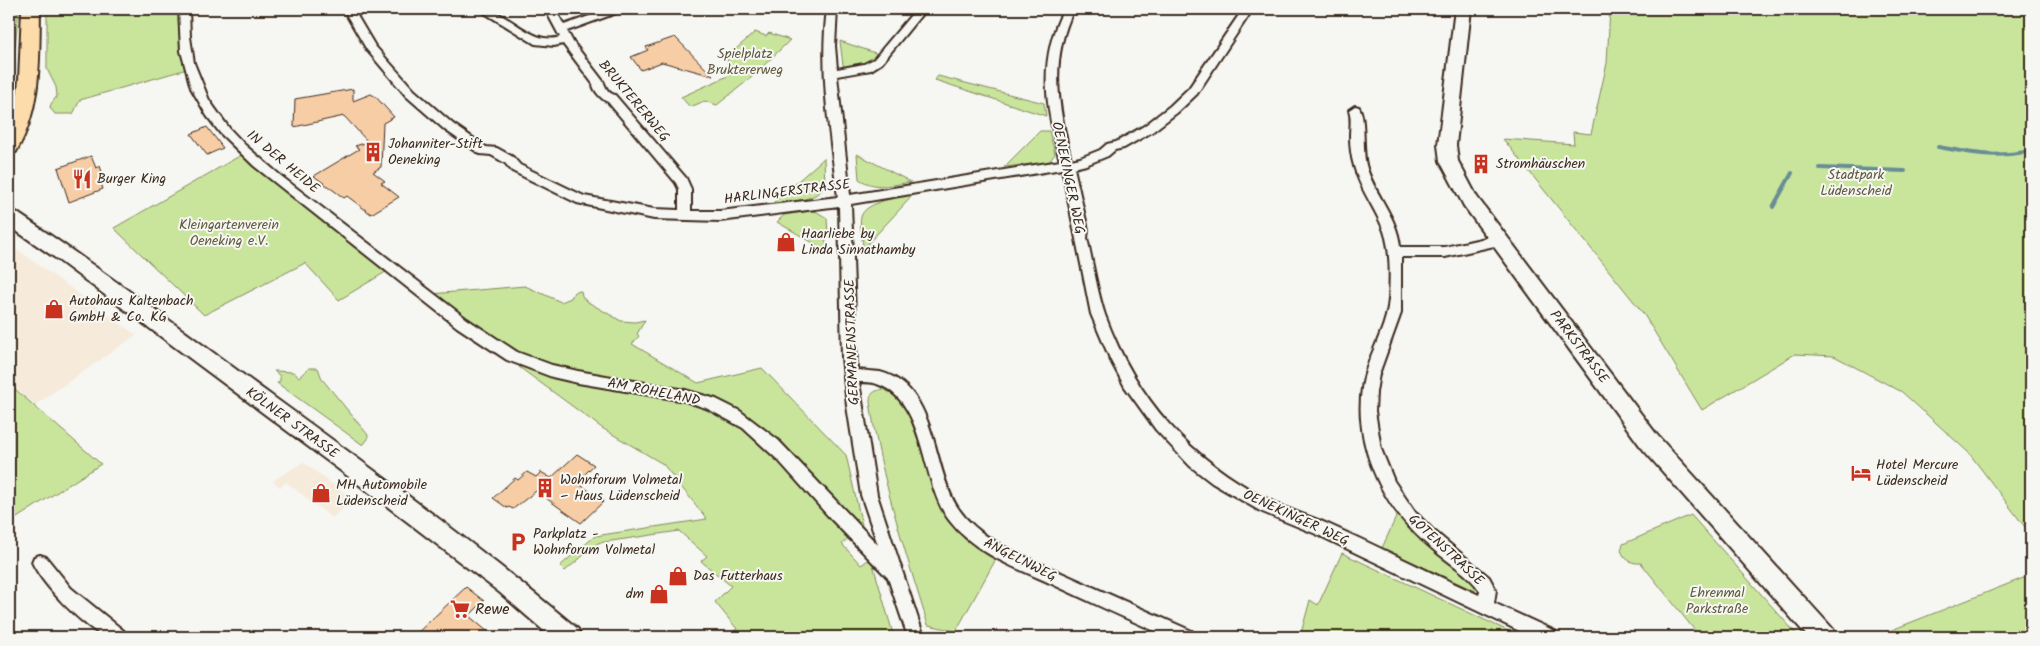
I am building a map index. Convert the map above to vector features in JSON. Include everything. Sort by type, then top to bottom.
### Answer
[{"type":"main road","points":[[9,147],[20,123],[28,95],[31,9]]},
{"type":"street","name":"IN DER HEIDE","points":[[184,9],[184,31],[190,68],[200,96],[226,132],[246,153],[428,296]]},
{"type":"street","name":"HARLINGERSTRASSE","points":[[348,9],[371,48],[396,79],[444,123],[481,149],[492,151],[509,160],[522,172],[581,200],[654,214],[738,216],[1089,160],[1148,129],[1193,91],[1248,9]]},
{"type":"street","points":[[483,9],[539,42],[554,43],[564,34],[618,9]]},
{"type":"street","name":"BRUKTERERWEG","points":[[550,9],[564,34],[599,84],[598,86],[608,98],[611,98],[682,181],[685,189],[685,215]]},
{"type":"street","name":"GERMANENSTRASSE","points":[[832,9],[828,35],[849,253],[848,316],[854,406],[870,495],[916,637]]},
{"type":"street","points":[[833,73],[867,67],[882,58],[921,9]]},
{"type":"street","name":"OENEKINGER WEG","points":[[1069,9],[1056,37],[1051,58],[1050,78],[1055,118],[1067,164],[1099,317],[1118,361],[1130,383],[1160,426],[1179,446],[1217,478],[1265,506],[1322,529],[1549,637]]},
{"type":"street","name":"PARKSTRASSE","points":[[1463,9],[1447,145],[1449,161],[1470,201],[1649,441],[1824,637]]},
{"type":"street","name":"GOTENSTRASSE","points":[[1355,110],[1358,116],[1357,149],[1364,179],[1394,244],[1394,314],[1372,374],[1368,393],[1367,417],[1370,436],[1376,455],[1396,500],[1411,519],[1429,536],[1483,582],[1488,590],[1485,607]]},
{"type":"street","name":"KÖLNER STRASSE","points":[[9,217],[61,252],[353,467],[507,584],[568,637]]},
{"type":"street","points":[[1394,252],[1445,252],[1499,240]]},
{"type":"street","name":"AM ROHELAND","points":[[428,296],[480,336],[527,362],[584,378],[673,393],[718,406],[736,416],[749,424],[774,447],[894,573]]},
{"type":"street","name":"ANGELNWEG","points":[[851,374],[867,374],[888,380],[909,398],[924,426],[935,473],[945,498],[962,525],[978,538],[1030,567],[1186,637]]},
{"type":"street","points":[[40,562],[52,578],[89,616],[118,637]]},
{"type":"shaded area","name":"Autohaus Kaltenbach GmbH & Co. KG","points":[[18,250],[136,335],[35,405],[9,384],[9,255]]},
{"type":"shaded area","name":"MH Automobile Lüdenscheid","points":[[303,462],[353,500],[332,518],[286,482],[280,487],[273,481]]},
{"type":"green space","points":[[9,9],[19,9],[9,101]]},
{"type":"green space","points":[[47,9],[181,9],[187,69],[80,100],[73,114],[55,114],[50,108],[57,96],[56,87],[47,69]]},
{"type":"green space","name":"Stadtpark Lüdenscheid","points":[[1610,9],[2031,9],[2031,535],[1969,453],[1902,392],[1834,356],[1795,354],[1702,410],[1643,313],[1503,139],[1574,144],[1573,132],[1591,134],[1607,63]]},
{"type":"green space","name":"Spielplatz Bruktererweg","points":[[755,32],[766,36],[769,33],[790,40],[752,77],[717,105],[705,101],[690,107],[681,97],[730,75],[727,57]]},
{"type":"green space","points":[[840,41],[881,55],[863,65],[845,67],[843,65]]},
{"type":"green space","points":[[938,76],[1044,103],[1046,116],[935,80]]},
{"type":"green space","points":[[1040,131],[1049,131],[1055,154],[1049,162],[1004,167]]},
{"type":"green space","name":"Kleingartenverein Oeneking e.V.","points":[[243,154],[389,270],[339,300],[305,263],[204,315],[114,228]]},
{"type":"green space","points":[[857,154],[911,182],[878,186],[859,179]]},
{"type":"green space","points":[[824,158],[825,186],[821,191],[801,200],[772,204]]},
{"type":"green space","points":[[914,194],[863,249],[861,217],[864,212],[876,203]]},
{"type":"green space","points":[[811,211],[827,218],[828,237],[825,238],[829,252],[777,222],[784,215]]},
{"type":"green space","points":[[525,286],[561,302],[571,298],[574,292],[581,291],[586,301],[621,321],[635,322],[645,320],[637,334],[639,336],[632,344],[698,383],[762,368],[846,455],[862,525],[860,528],[739,414],[531,359],[499,344],[431,294]]},
{"type":"green space","points":[[524,363],[707,405],[747,427],[851,536],[842,544],[861,565],[871,558],[894,637],[726,637],[737,629],[715,602],[731,586],[701,561],[707,556],[679,531],[598,543],[565,571],[560,566],[595,536],[707,519],[663,464],[602,428],[519,367]]},
{"type":"green space","points":[[309,368],[318,368],[322,379],[368,435],[368,439],[363,445],[277,383],[280,381],[280,376],[274,371],[293,372],[299,377]]},
{"type":"green space","points":[[9,384],[101,464],[9,523]]},
{"type":"green space","points":[[884,389],[896,396],[913,424],[936,498],[947,519],[966,539],[996,559],[956,631],[928,625],[902,542],[880,458],[870,402],[874,392]]},
{"type":"green space","points":[[1397,515],[1429,547],[1475,584],[1475,591],[1382,548]]},
{"type":"green space","name":"Ehrenmal Parkstraße","points":[[1691,515],[1799,637],[1700,637],[1641,563],[1631,562],[1622,553],[1623,544]]},
{"type":"green space","points":[[1342,553],[1521,637],[1300,637],[1310,600],[1318,605]]},
{"type":"green space","points":[[2031,575],[2031,637],[1874,637]]},
{"type":"building","points":[[675,37],[713,76],[662,62],[641,70],[631,57],[648,50],[646,47]]},
{"type":"building","name":"Johanniter-Stift Oeneking","points":[[353,89],[353,101],[371,94],[394,117],[383,123],[381,167],[373,172],[385,181],[381,183],[399,197],[371,214],[347,196],[344,198],[314,176],[359,149],[355,146],[368,142],[344,116],[294,127],[295,99]]},
{"type":"building","points":[[207,127],[223,148],[207,155],[191,134]]},
{"type":"building","name":"Burger King","points":[[91,156],[96,168],[100,166],[104,178],[100,180],[103,189],[69,202],[58,168]]},
{"type":"building","name":"Wohnforum Volmetal – Haus Lüdenscheid","points":[[577,454],[594,465],[580,479],[583,481],[579,484],[604,501],[581,523],[536,491],[513,509],[507,508],[493,498],[515,478],[518,480],[527,472],[536,477],[541,472],[551,478]]},
{"type":"building","name":"Rewe","points":[[466,587],[484,601],[469,616],[494,637],[413,637]]},
{"type":"waterway","points":[[1938,147],[1995,155],[2031,151]]},
{"type":"waterway","points":[[1820,168],[1905,171]]},
{"type":"waterway","points":[[1773,207],[1792,173]]},
{"type":"place","name":"Johanniter-Stift Oeneking","points":[[373,152]]},
{"type":"place","name":"Stromhäuschen","points":[[1481,164]]},
{"type":"place","name":"Burger King","points":[[82,179]]},
{"type":"place","name":"Haarliebe by Linda Sinnathamby","points":[[786,242]]},
{"type":"place","name":"Autohaus Kaltenbach GmbH & Co. KG","points":[[54,309]]},
{"type":"place","name":"Hotel Mercure Lüdenscheid","points":[[1861,473]]},
{"type":"place","name":"Wohnforum Volmetal – Haus Lüdenscheid","points":[[545,488]]},
{"type":"place","name":"MH Automobile Lüdenscheid","points":[[321,493]]},
{"type":"place","name":"Parkplatz - Wohnforum Volmetal","points":[[518,542]]},
{"type":"place","name":"Das Futterhaus","points":[[678,576]]},
{"type":"place","name":"dm","points":[[659,594]]},
{"type":"place","name":"Rewe","points":[[460,609]]}]
